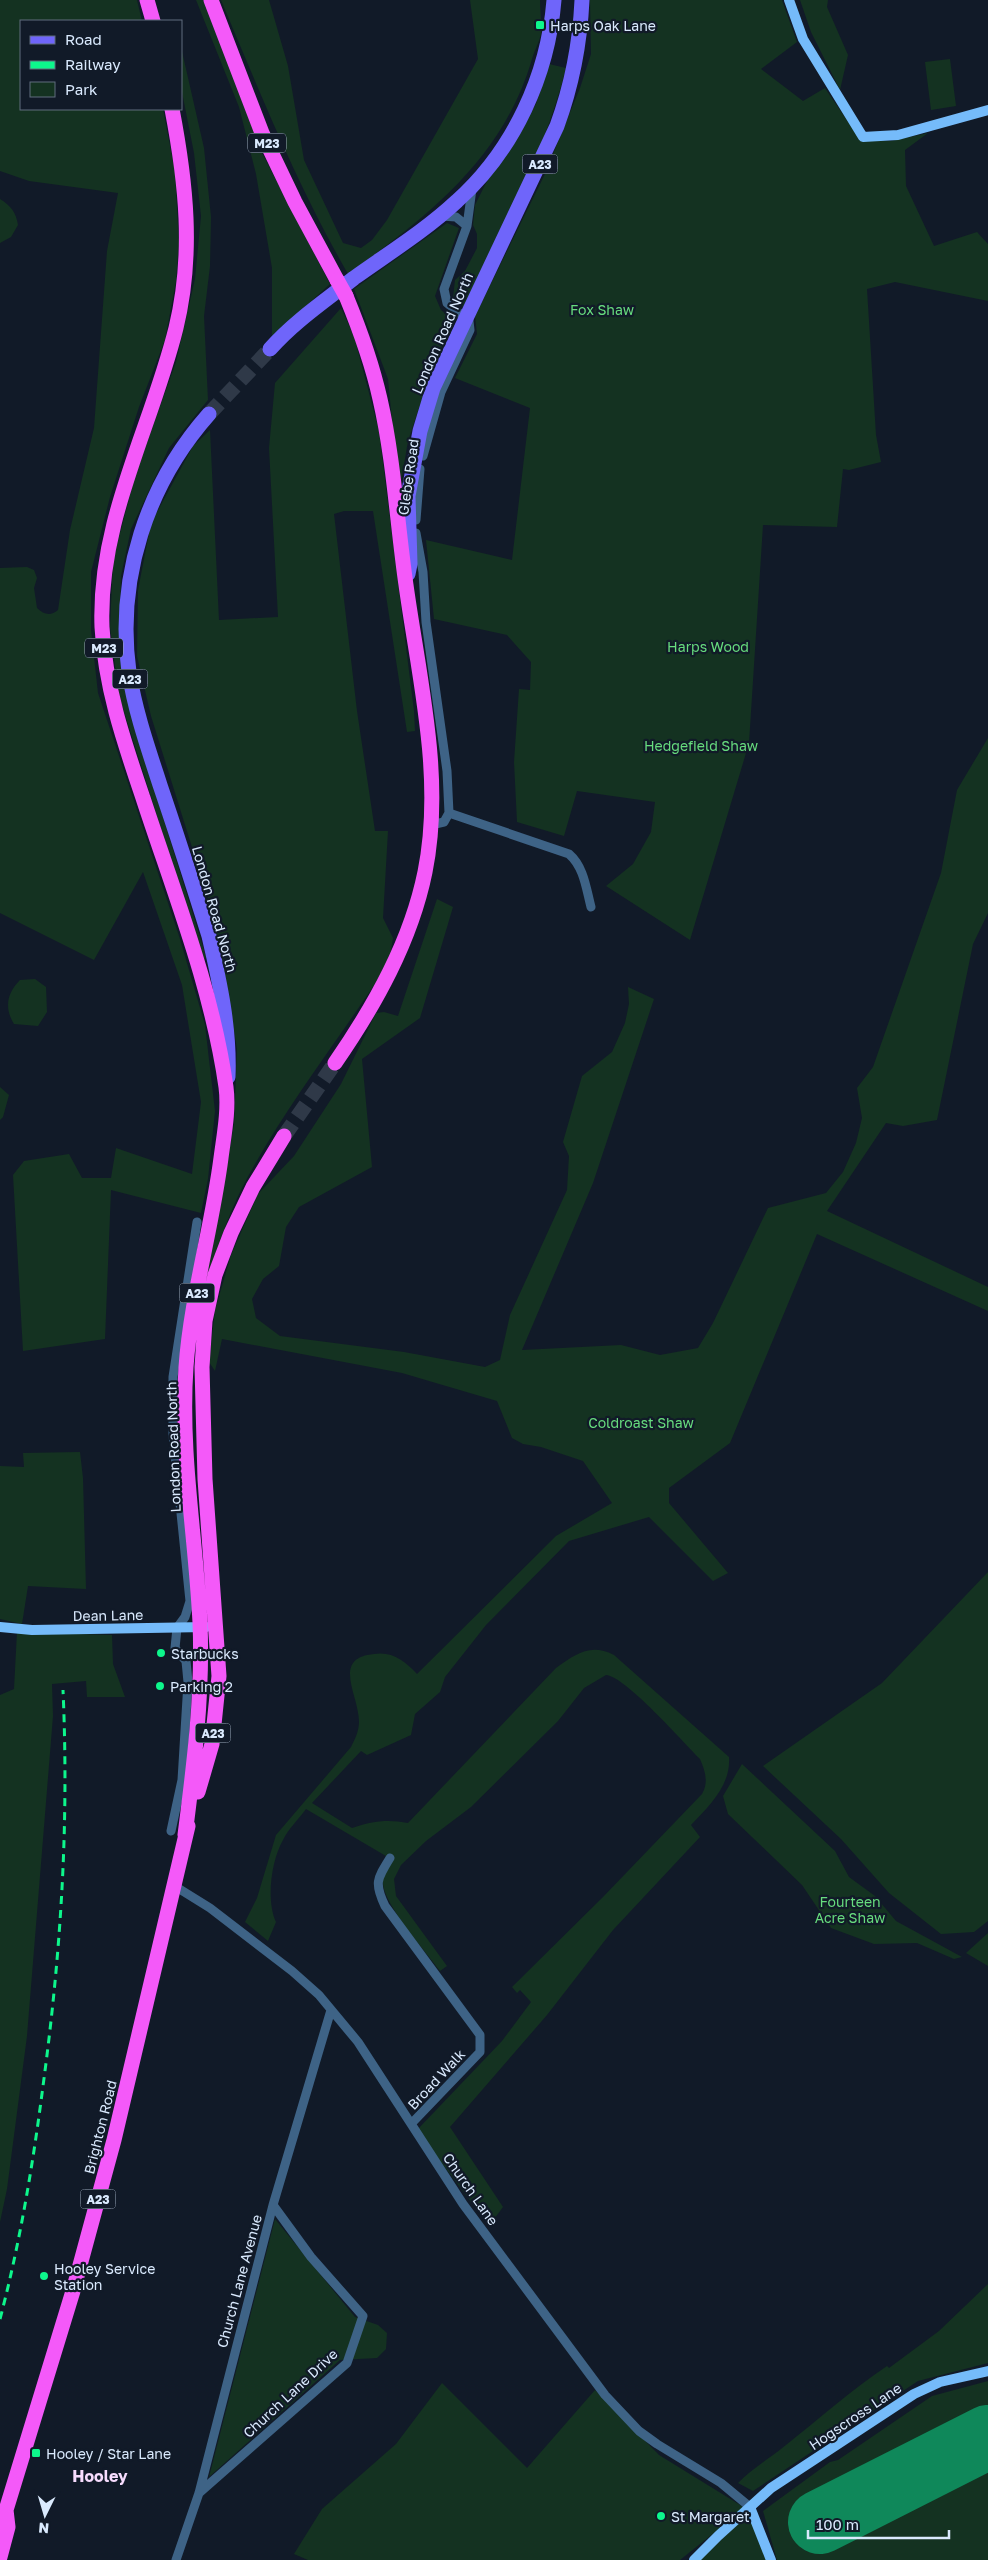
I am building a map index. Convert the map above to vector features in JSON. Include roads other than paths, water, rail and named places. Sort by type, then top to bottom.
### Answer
[{"type":"highway","points":[[147,0],[152,20]]},
{"type":"highway","name":"M23","points":[[211,0],[262,133],[346,296],[363,340],[380,400],[387,436],[406,586]]},
{"type":"highway","name":"M23","points":[[172,110],[188,228],[185,278],[170,351],[126,478],[112,527],[104,576],[102,625],[108,675],[119,724],[199,966],[219,1048],[227,1094]]},
{"type":"highway","name":"London Road North","points":[[335,1063],[381,988],[402,946],[423,880],[431,825],[428,746],[406,586]]},
{"type":"highway","name":"London Road North","points":[[200,1626],[186,1439],[186,1368],[197,1294],[219,1176],[227,1094]]},
{"type":"highway","name":"A23","points":[[217,1628],[205,1479],[202,1367],[205,1321],[215,1275],[230,1232],[253,1187],[284,1136]]},
{"type":"highway","name":"Brighton Road","points":[[0,2557],[8,2527],[3,2516],[73,2291],[112,2149],[173,1885],[193,1711],[200,1626]]},
{"type":"highway","name":"Brighton Road","points":[[178,1833],[212,1744],[219,1676],[217,1628]]},
{"type":"main road","points":[[270,349],[302,318],[439,216],[474,184],[501,148],[532,96],[547,46],[554,0]]},
{"type":"main road","name":"London Road North","points":[[406,586],[410,564],[408,496],[414,454],[433,388],[465,317],[541,162],[565,104],[576,61],[582,0]]},
{"type":"main road","name":"London Road North","points":[[209,414],[180,450],[157,491],[147,514],[130,581],[126,626],[129,671],[139,718],[204,918],[218,973],[229,1053],[227,1094]]},
{"type":"street","points":[[789,0],[803,39],[862,137],[898,134],[988,110]]},
{"type":"street","points":[[465,317],[447,303],[444,289],[467,226],[469,200],[474,184]]},
{"type":"street","points":[[439,216],[456,216],[467,226]]},
{"type":"street","name":"Glebe Road","points":[[449,813],[444,744],[426,622],[423,572],[416,534],[416,515],[419,477],[428,434],[443,387],[470,330],[469,321],[465,317]]},
{"type":"street","points":[[431,825],[444,822],[449,813],[569,854],[576,859],[584,877],[590,907]]},
{"type":"street","name":"London Road North","points":[[190,1601],[173,1435],[173,1377],[197,1222]]},
{"type":"street","points":[[176,1628],[185,1617],[190,1601],[198,1587]]},
{"type":"street","name":"Dean Lane","points":[[0,1627],[32,1630],[200,1626],[217,1628]]},
{"type":"street","name":"Brighton Road","points":[[176,1628],[175,1648],[186,1661],[193,1711]]},
{"type":"street","name":"Broad Walk","points":[[390,1858],[378,1877],[377,1891],[385,1906],[480,2035],[480,2052],[411,2124]]},
{"type":"street","name":"Church Lane","points":[[173,1885],[210,1908],[292,1971],[319,1995],[358,2042],[463,2204],[605,2395],[639,2431],[657,2444],[721,2482],[750,2508]]},
{"type":"street","name":"Church Lane Avenue","points":[[176,2560],[199,2494],[273,2205],[331,2010]]},
{"type":"street","name":"Church Lane Drive","points":[[199,2494],[347,2363],[363,2316],[310,2257],[273,2205]]},
{"type":"street","name":"Hogscross Lane","points":[[694,2560],[771,2488],[914,2394],[940,2382],[988,2370]]},
{"type":"street","points":[[750,2508],[771,2560]]},
{"type":"tunnel","points":[[209,414],[270,349]]},
{"type":"tunnel","points":[[284,1136],[335,1063]]},
{"type":"railway","points":[[0,2319],[14,2262],[30,2174],[55,1987],[64,1839],[65,1740],[63,1690]]},
{"type":"place","name":"Harps Oak Lane","points":[[540,25]]},
{"type":"place","name":"Starbucks","points":[[161,1653]]},
{"type":"place","name":"Parking 2","points":[[160,1686]]},
{"type":"place","name":"Hooley Service Station","points":[[44,2276]]},
{"type":"place","name":"Hooley / Star Lane","points":[[36,2453]]},
{"type":"place","name":"St Margaret","points":[[661,2516]]},
{"type":"district","name":"Hooley","points":[[100,2476]]},
{"type":"park label","name":"Fox Shaw","points":[[602,309]]},
{"type":"park label","name":"Harps Wood","points":[[708,646]]},
{"type":"park label","name":"Hedgefield Shaw","points":[[701,745]]},
{"type":"park label","name":"Coldroast Shaw","points":[[641,1422]]},
{"type":"park label","name":"Fourteen Acre Shaw","points":[[850,1909]]}]
